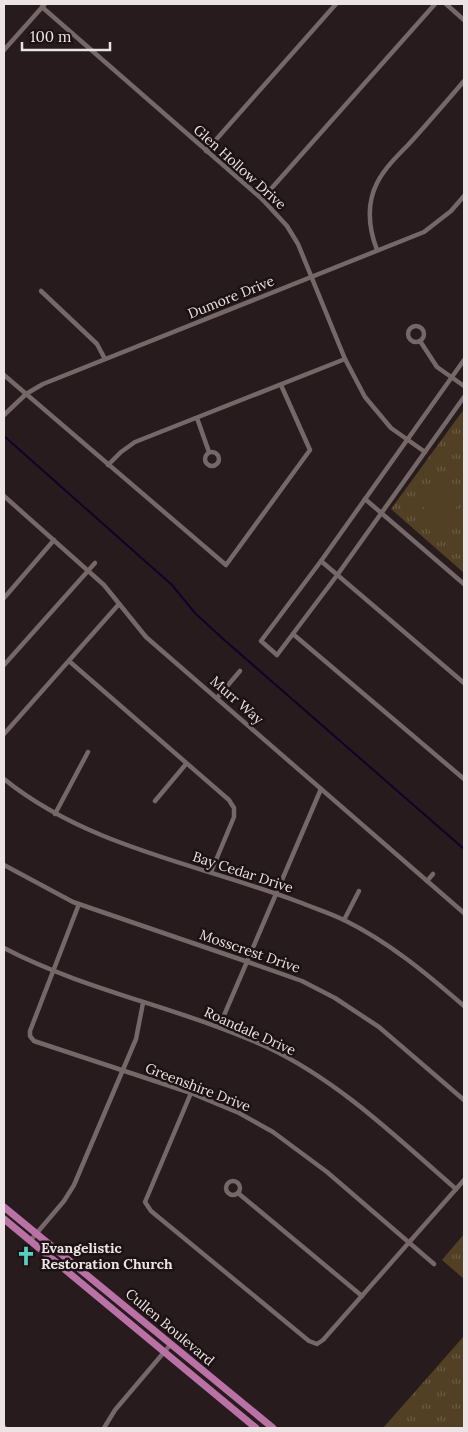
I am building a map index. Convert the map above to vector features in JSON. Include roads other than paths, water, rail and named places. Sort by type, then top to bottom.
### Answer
[{"type":"main road","name":"Cullen Boulevard","points":[[4,1207],[273,1428]]},
{"type":"main road","name":"Cullen Boulevard","points":[[4,1218],[253,1426]]},
{"type":"main road","points":[[94,1293],[101,1286]]},
{"type":"main road","points":[[253,1426],[257,1415]]},
{"type":"street","points":[[206,151],[336,4]]},
{"type":"street","points":[[262,199],[435,4]]},
{"type":"street","points":[[446,4],[464,20]]},
{"type":"street","points":[[4,50],[44,5]]},
{"type":"street","name":"Glen Hollow Drive","points":[[44,5],[262,199],[287,226],[298,244],[357,385],[371,407],[391,428],[425,452]]},
{"type":"street","points":[[377,250],[371,233],[370,214],[376,183],[464,82]]},
{"type":"street","name":"Dumore Drive","points":[[4,415],[26,394],[43,384],[424,232],[450,211],[464,196]]},
{"type":"street","points":[[41,291],[97,344],[105,359]]},
{"type":"street","points":[[420,341],[437,367],[464,386]]},
{"type":"street","points":[[108,465],[135,442],[345,358]]},
{"type":"street","points":[[464,360],[321,561],[261,641],[277,655],[338,574],[464,397]]},
{"type":"street","points":[[4,374],[226,566],[310,450],[281,385]]},
{"type":"street","points":[[197,418],[209,452]]},
{"type":"street","name":"Murr Way","points":[[4,496],[104,585],[146,637],[464,913]]},
{"type":"street","points":[[365,499],[464,584]]},
{"type":"street","points":[[4,598],[54,540]]},
{"type":"street","points":[[321,561],[464,683]]},
{"type":"street","points":[[4,666],[95,563]]},
{"type":"street","points":[[4,734],[120,604]]},
{"type":"street","points":[[293,634],[464,779]]},
{"type":"street","points":[[69,660],[229,800],[234,808],[234,817],[211,872]]},
{"type":"street","points":[[217,698],[240,671]]},
{"type":"street","points":[[55,814],[88,752]]},
{"type":"street","points":[[155,801],[186,764]]},
{"type":"street","name":"Bay Cedar Drive","points":[[4,778],[25,796],[55,814],[139,850],[276,894],[344,920],[420,968],[464,1006]]},
{"type":"street","points":[[219,1027],[321,789]]},
{"type":"street","name":"Mosscrest Drive","points":[[4,865],[42,887],[79,904],[302,981],[336,998],[379,1026],[464,1100]]},
{"type":"street","points":[[427,881],[434,874]]},
{"type":"street","points":[[344,920],[359,891]]},
{"type":"street","points":[[52,971],[79,904]]},
{"type":"street","name":"Roandale Drive","points":[[4,948],[52,971],[219,1027],[270,1049],[333,1085],[456,1189]]},
{"type":"street","name":"Greenshire Drive","points":[[52,971],[30,1031],[30,1036],[34,1041],[123,1070],[239,1112],[274,1132],[327,1172],[434,1264]]},
{"type":"street","points":[[30,1241],[64,1201],[74,1185],[136,1039],[143,1003]]},
{"type":"street","points":[[191,1094],[145,1202],[151,1211],[310,1341],[317,1344],[320,1343],[464,1180]]},
{"type":"street","points":[[238,1193],[362,1296]]},
{"type":"street","points":[[104,1428],[115,1410],[171,1344]]},
{"type":"waterway","points":[[4,436],[172,585],[195,613],[222,638],[464,849]]},
{"type":"place","name":"Evangelistic Restoration Church","points":[[26,1256]]}]
